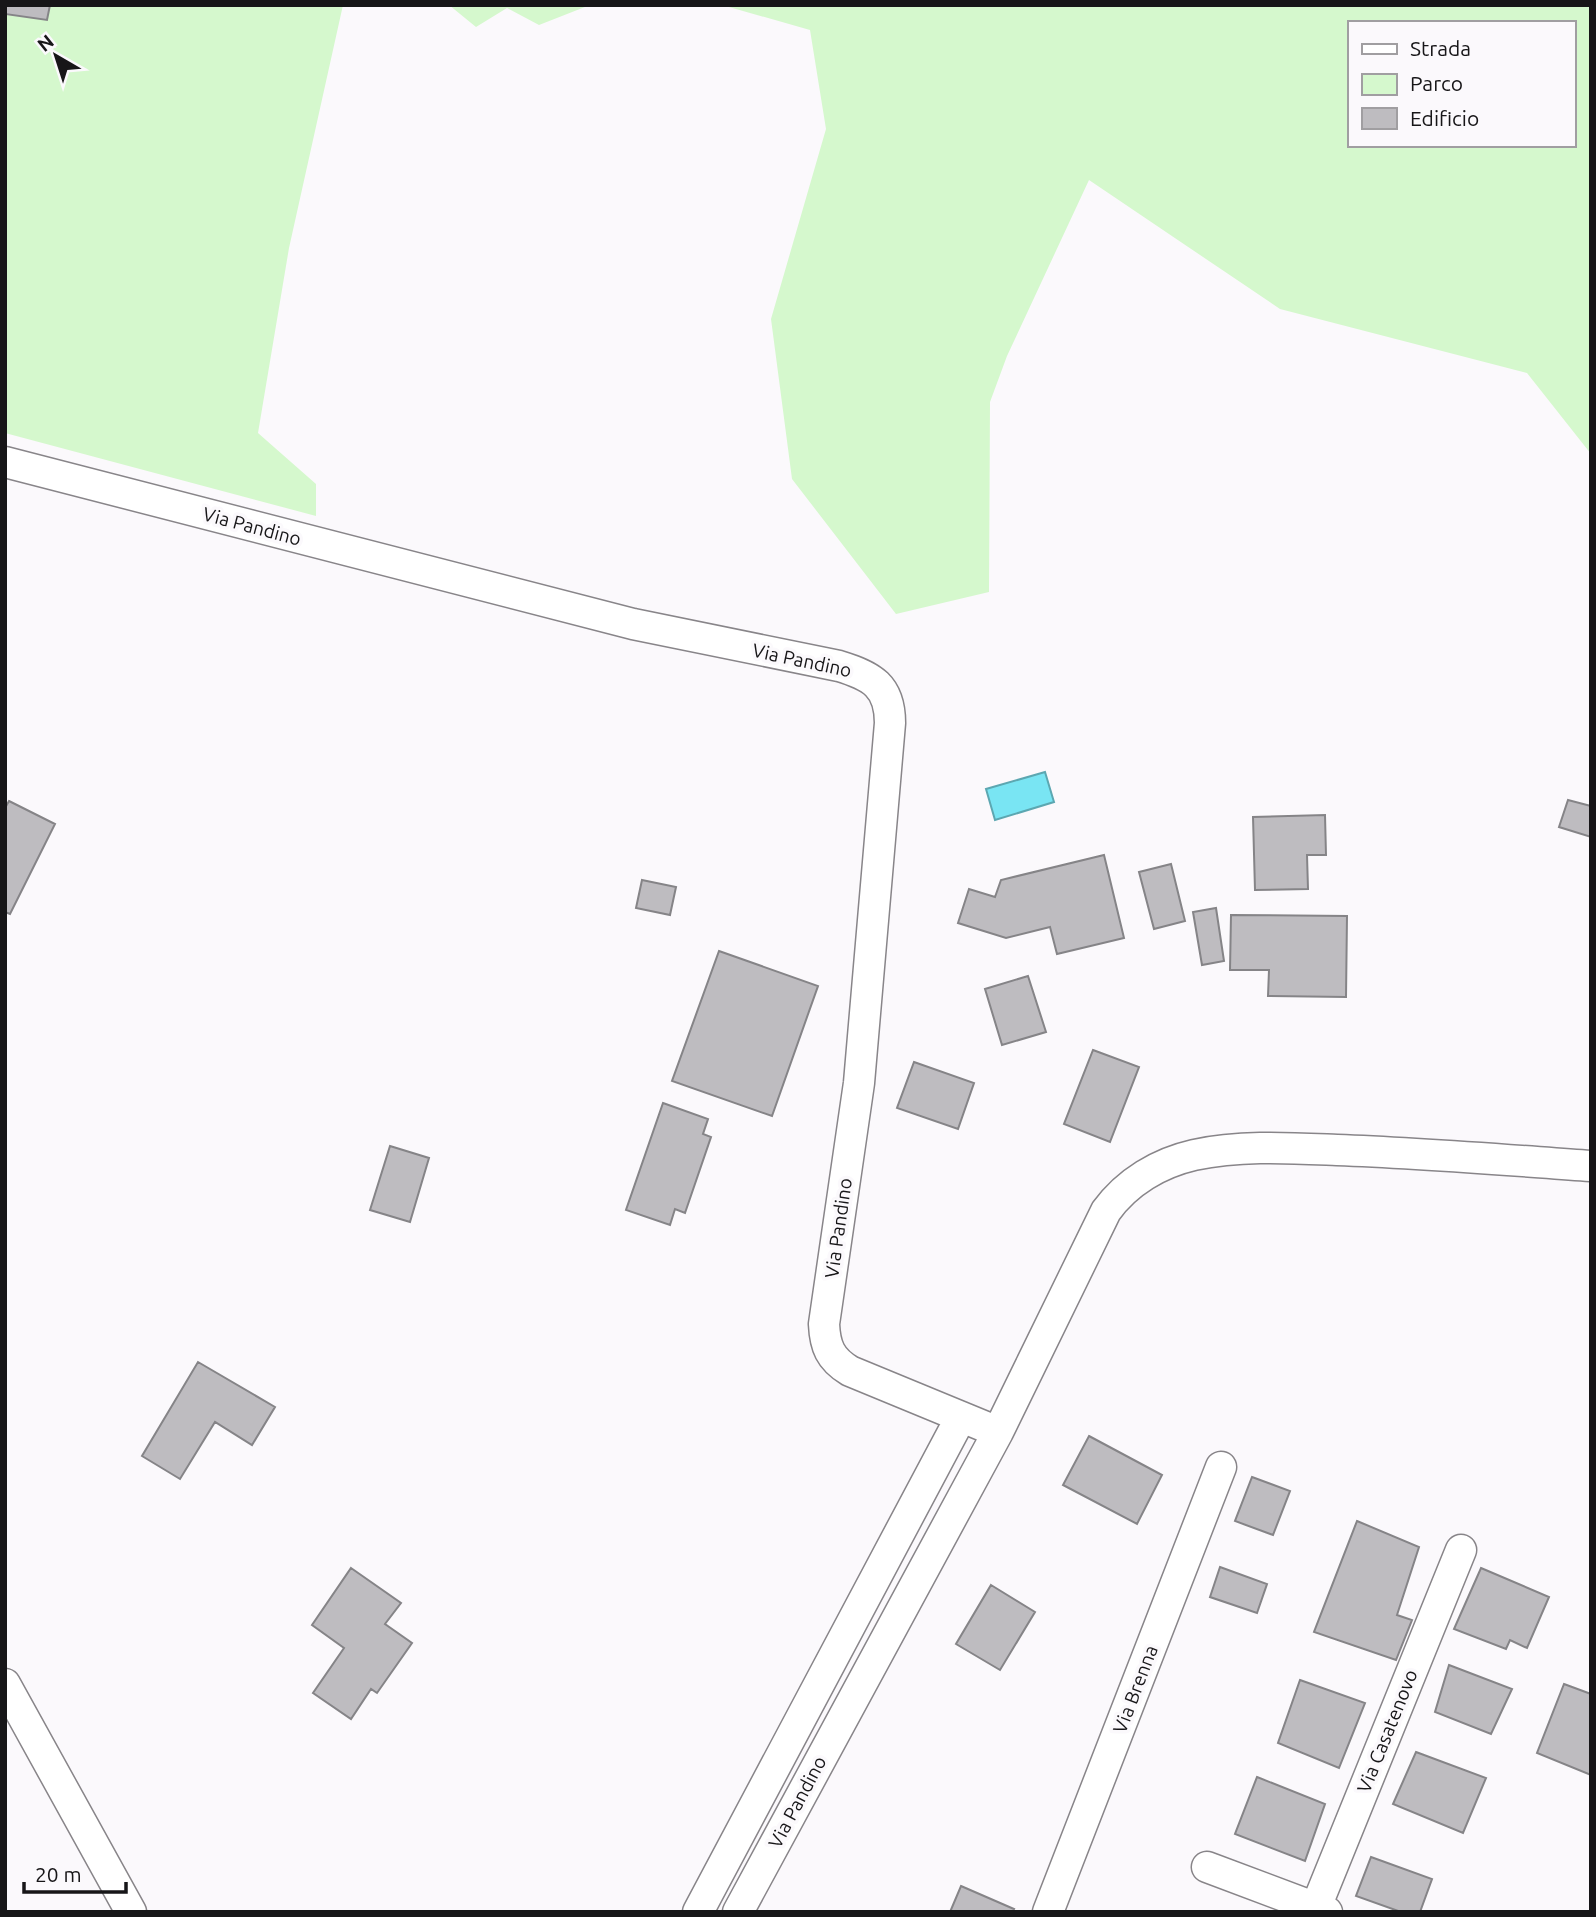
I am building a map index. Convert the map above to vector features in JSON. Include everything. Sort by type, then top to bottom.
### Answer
[{"type":"street","name":"Via Pandino","points":[[5,462],[633,625],[839,666],[861,673],[881,687],[890,712],[889,737],[859,1083],[824,1324],[825,1338],[831,1357],[850,1371],[998,1432],[738,1912]]},
{"type":"street","points":[[998,1432],[1106,1211],[1114,1199],[1134,1182],[1169,1164],[1193,1156],[1255,1147],[1394,1152],[1591,1166]]},
{"type":"street","name":"Via Pandino","points":[[698,1912],[961,1417]]},
{"type":"street","name":"Via Brenna","points":[[1048,1912],[1221,1467]]},
{"type":"street","name":"Via Casatenovo","points":[[1319,1910],[1461,1550]]},
{"type":"street","points":[[5,1684],[131,1912]]},
{"type":"street","points":[[1207,1867],[1319,1910]]},
{"type":"green space","points":[[5,5],[343,5],[289,248],[258,433],[316,484],[316,516],[5,433]]},
{"type":"green space","points":[[449,5],[590,5],[539,25],[507,8],[476,27]]},
{"type":"green space","points":[[722,5],[1591,5],[1591,454],[1527,373],[1280,309],[1089,180],[1007,356],[990,402],[989,592],[896,614],[792,479],[771,319],[826,129],[810,30]]},
{"type":"water","points":[[1045,772],[1054,802],[995,820],[986,789]]},
{"type":"building","points":[[5,5],[50,5],[47,20],[5,14]]},
{"type":"building","points":[[1568,800],[1591,806],[1591,837],[1559,827]]},
{"type":"building","points":[[9,801],[55,824],[10,914],[5,912],[5,808]]},
{"type":"building","points":[[1325,815],[1326,855],[1307,855],[1308,889],[1255,890],[1253,817]]},
{"type":"building","points":[[1104,855],[1124,938],[1057,954],[1050,927],[1006,938],[958,923],[969,889],[995,897],[1001,880]]},
{"type":"building","points":[[1171,864],[1185,921],[1154,929],[1139,872]]},
{"type":"building","points":[[642,880],[676,887],[670,915],[636,908]]},
{"type":"building","points":[[1216,908],[1224,961],[1202,965],[1193,912]]},
{"type":"building","points":[[1231,915],[1347,916],[1346,997],[1268,996],[1269,970],[1230,970]]},
{"type":"building","points":[[719,951],[818,986],[772,1116],[672,1081]]},
{"type":"building","points":[[1028,976],[1046,1032],[1002,1045],[985,989]]},
{"type":"building","points":[[1093,1050],[1139,1067],[1110,1142],[1064,1124]]},
{"type":"building","points":[[914,1062],[974,1083],[958,1129],[897,1108]]},
{"type":"building","points":[[663,1103],[708,1119],[703,1134],[711,1137],[685,1213],[675,1209],[670,1225],[626,1210]]},
{"type":"building","points":[[390,1146],[429,1158],[410,1222],[370,1210]]},
{"type":"building","points":[[198,1362],[275,1407],[252,1445],[215,1422],[180,1479],[142,1456]]},
{"type":"building","points":[[1089,1436],[1162,1475],[1137,1524],[1063,1485]]},
{"type":"building","points":[[1252,1477],[1290,1491],[1273,1535],[1235,1521]]},
{"type":"building","points":[[1357,1521],[1419,1547],[1397,1615],[1412,1620],[1396,1660],[1314,1632]]},
{"type":"building","points":[[1220,1567],[1267,1584],[1257,1613],[1210,1597]]},
{"type":"building","points":[[351,1568],[401,1603],[385,1624],[412,1643],[377,1693],[371,1689],[351,1719],[313,1693],[344,1648],[312,1625]]},
{"type":"building","points":[[1481,1568],[1549,1597],[1527,1648],[1510,1640],[1506,1649],[1454,1629]]},
{"type":"building","points":[[991,1585],[1035,1612],[1000,1670],[956,1644]]},
{"type":"building","points":[[1449,1665],[1512,1689],[1491,1734],[1435,1712]]},
{"type":"building","points":[[1300,1680],[1365,1703],[1339,1768],[1278,1743]]},
{"type":"building","points":[[1564,1684],[1591,1694],[1591,1775],[1537,1753]]},
{"type":"building","points":[[1416,1752],[1486,1778],[1463,1833],[1393,1804]]},
{"type":"building","points":[[1257,1777],[1325,1804],[1305,1861],[1235,1834]]},
{"type":"building","points":[[1371,1857],[1432,1879],[1420,1912],[1401,1912],[1356,1896]]},
{"type":"building","points":[[961,1886],[1014,1909],[1012,1912],[950,1912]]}]
